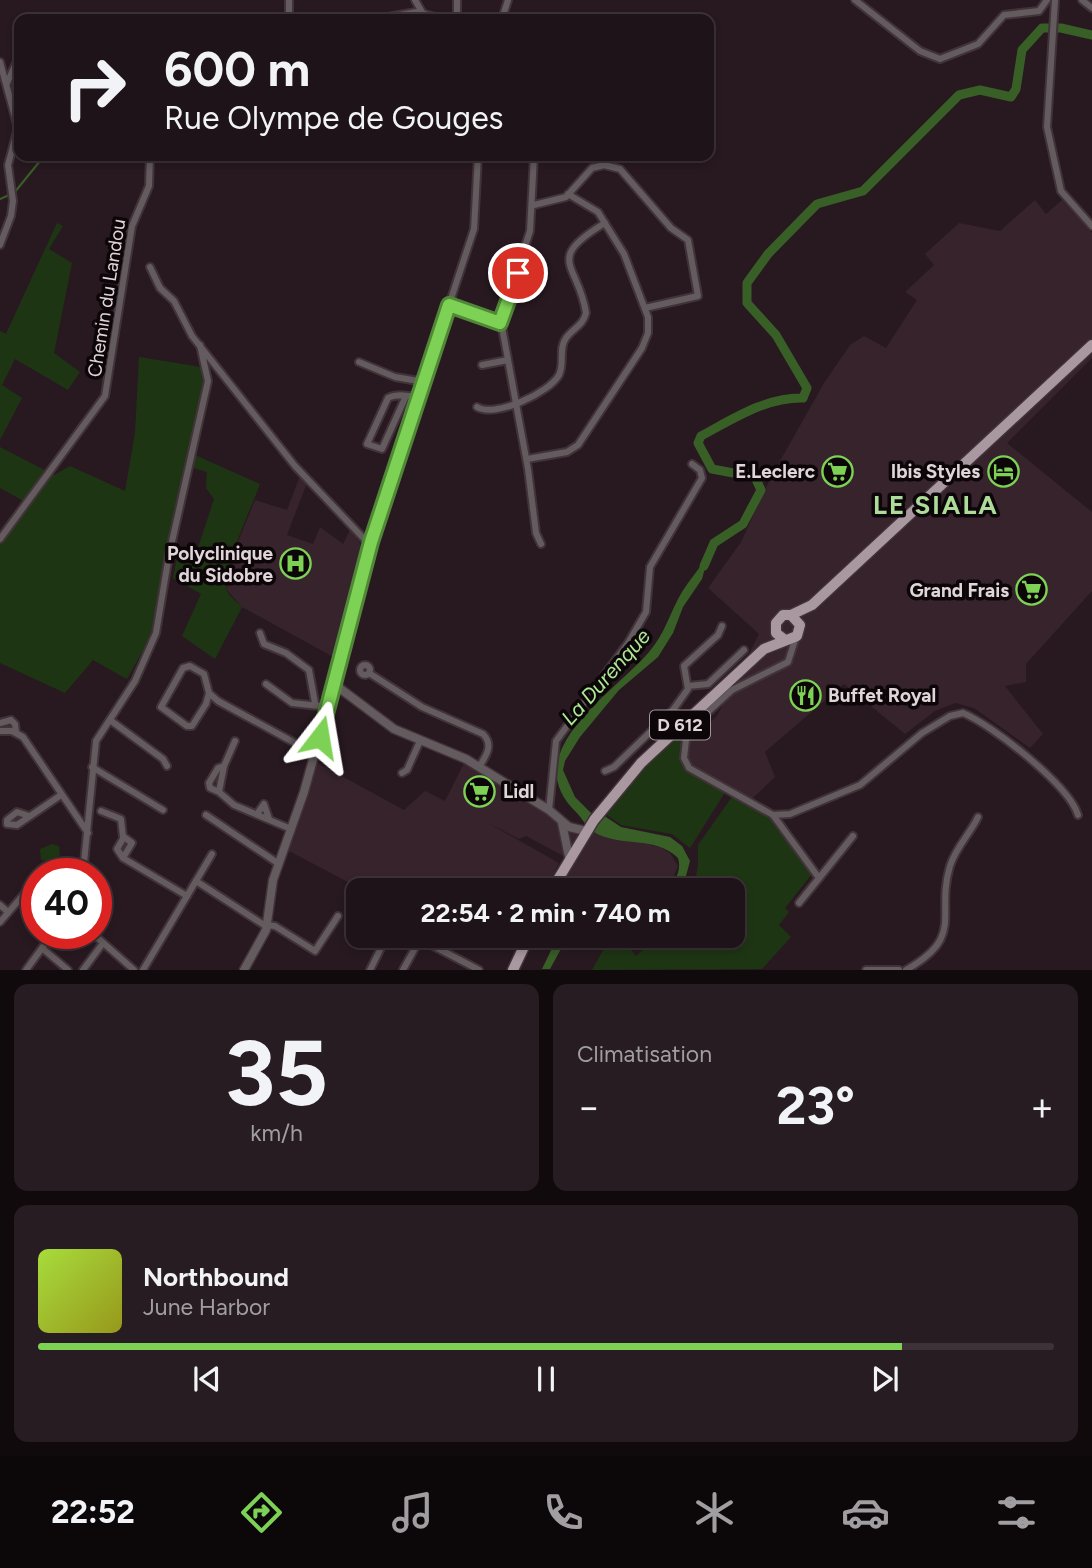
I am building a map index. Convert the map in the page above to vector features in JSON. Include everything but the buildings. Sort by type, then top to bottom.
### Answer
[{"type":"main road","points":[[812,605],[780,617],[775,629],[789,639],[812,605],[1092,345]]},
{"type":"main road","points":[[791,615],[800,625]]},
{"type":"main road","name":"D 612","points":[[558,878],[603,807],[641,763],[764,649],[775,629]]},
{"type":"main road","name":"D 612","points":[[764,649],[789,639]]},
{"type":"main road","points":[[513,970],[523,948]]},
{"type":"street","points":[[415,0],[422,12]]},
{"type":"street","points":[[855,0],[920,51],[940,59],[980,43],[1004,16],[1045,4]]},
{"type":"street","points":[[1055,0],[1047,127],[1061,191],[1092,226]]},
{"type":"street","points":[[1082,0],[1092,8]]},
{"type":"street","points":[[409,14],[428,14]]},
{"type":"street","points":[[0,62],[14,112]]},
{"type":"street","points":[[7,83],[14,68]]},
{"type":"street","points":[[1,242],[11,216],[13,201],[8,164],[14,142]]},
{"type":"street","name":"Chemin du Landou","points":[[0,539],[105,396],[132,226],[149,186],[150,161]]},
{"type":"street","points":[[244,970],[267,925],[272,886],[315,754],[370,545],[476,220],[478,161]]},
{"type":"street","points":[[534,161],[534,205],[530,231],[500,323],[527,459],[536,533],[541,544]]},
{"type":"street","points":[[534,205],[566,197],[592,168],[604,165],[620,169],[671,228],[688,240],[698,296],[645,308]]},
{"type":"street","points":[[527,459],[568,452],[581,441],[645,343],[648,328],[645,308],[624,254],[598,212],[568,194]]},
{"type":"street","points":[[477,407],[485,410],[516,403],[542,392],[558,376],[562,345],[583,323],[586,313],[570,271],[570,254],[580,239],[605,223]]},
{"type":"street","points":[[150,267],[159,286],[174,301],[185,326],[295,466],[370,545]]},
{"type":"street","points":[[449,305],[500,323]]},
{"type":"street","points":[[85,858],[96,741],[136,678],[156,633],[169,555],[208,381],[200,345]]},
{"type":"street","points":[[482,365],[508,360]]},
{"type":"street","points":[[359,362],[395,377],[424,382]]},
{"type":"street","points":[[406,396],[382,449],[367,444],[388,398],[406,396],[419,398]]},
{"type":"street","points":[[396,418],[410,424]]},
{"type":"street","points":[[549,810],[556,741],[628,643],[646,612],[646,581],[650,567],[702,478],[700,470],[692,464]]},
{"type":"street","points":[[605,771],[614,767],[684,698],[688,686],[682,674],[684,666],[718,635],[722,626]]},
{"type":"street","points":[[260,633],[264,644],[286,653],[309,670],[315,703]]},
{"type":"street","points":[[789,639],[792,653],[788,662],[732,690],[687,731],[684,761],[691,769],[773,815],[819,878]]},
{"type":"street","points":[[688,686],[708,684],[744,650]]},
{"type":"street","points":[[187,665],[204,674],[209,693],[206,704],[189,726],[161,708],[187,665]]},
{"type":"street","points":[[369,673],[422,707],[483,734],[488,739],[489,749],[479,767]]},
{"type":"street","points":[[266,684],[272,691],[292,703],[315,703],[328,707]]},
{"type":"street","points":[[334,684],[388,725],[479,767],[549,810],[561,821],[587,830]]},
{"type":"street","points":[[209,693],[218,701],[315,754]]},
{"type":"street","points":[[206,704],[218,701]]},
{"type":"street","points":[[673,710],[684,722]]},
{"type":"street","points":[[773,815],[797,813],[855,787],[930,727],[950,716],[963,713],[1055,779],[1074,804],[1078,815]]},
{"type":"street","points":[[0,723],[11,720],[15,724],[16,732]]},
{"type":"street","points":[[110,720],[163,759],[167,766]]},
{"type":"street","points":[[0,731],[16,732],[23,737],[88,832]]},
{"type":"street","points":[[219,792],[224,766],[235,741]]},
{"type":"street","points":[[402,773],[406,772],[420,741]]},
{"type":"street","points":[[224,766],[218,768],[209,783],[210,788],[234,805],[291,829]]},
{"type":"street","points":[[92,767],[163,810]]},
{"type":"street","points":[[29,816],[61,795]]},
{"type":"street","points":[[257,814],[264,804],[269,818]]},
{"type":"street","points":[[101,811],[121,818],[122,837],[117,851],[123,858],[187,896]]},
{"type":"street","points":[[206,815],[279,863]]},
{"type":"street","points":[[906,970],[932,954],[939,944],[945,924],[951,863],[978,817]]},
{"type":"street","points":[[561,821],[568,839],[569,857]]},
{"type":"street","points":[[799,903],[853,836]]},
{"type":"street","points":[[122,837],[132,842],[123,858]]},
{"type":"street","points":[[143,970],[212,854]]},
{"type":"street","points":[[196,881],[267,925],[275,926],[317,950],[338,916]]},
{"type":"street","points":[[0,922],[21,897]]},
{"type":"street","points":[[0,905],[8,912]]},
{"type":"street","points":[[403,970],[420,939],[479,970]]},
{"type":"street","points":[[370,970],[381,948]]},
{"type":"street","points":[[26,970],[41,949]]},
{"type":"street","points":[[43,949],[68,970]]},
{"type":"street","points":[[83,970],[99,949]]},
{"type":"street","points":[[110,949],[134,970]]},
{"type":"street","points":[[866,970],[899,970]]},
{"type":"shaded area","points":[[1035,200],[1046,214],[1062,200],[1092,233],[1092,358],[1007,443],[1092,512],[1092,591],[1026,664],[1026,682],[1005,686],[1043,734],[1030,748],[974,708],[955,703],[935,711],[905,734],[844,684],[765,752],[775,777],[752,799],[690,766],[686,758],[691,740],[717,716],[759,634],[708,588],[741,542],[771,477],[824,383],[850,345],[864,336],[886,348],[917,300],[905,292],[934,265],[925,254],[959,223],[1000,231]]},
{"type":"shaded area","points":[[57,223],[63,226],[49,249],[72,263],[54,353],[80,372],[68,390],[15,359],[2,385],[22,398],[0,440],[0,331],[6,334]]},
{"type":"shaded area","points":[[139,357],[201,367],[204,386],[195,455],[260,484],[238,539],[226,582],[228,593],[242,607],[215,659],[182,636],[201,594],[173,578],[179,548],[195,557],[214,499],[206,488],[207,472],[187,466],[150,638],[127,679],[93,660],[65,693],[0,663],[0,544],[31,505],[0,488],[0,447],[54,475],[70,466],[125,491],[135,433]]},
{"type":"shaded area","name":"Polyclinique du Sidobre","points":[[300,476],[307,483],[287,535],[313,544],[320,527],[343,544],[350,530],[365,550],[337,659],[242,607],[226,589],[235,549],[255,500],[287,510]]},
{"type":"shaded area","points":[[709,553],[702,579],[683,607],[673,633],[658,657],[619,690],[580,737],[565,761],[563,770],[575,797],[591,813],[603,815],[621,827],[670,837],[682,846],[690,861],[685,878],[676,878],[678,858],[669,851],[659,846],[615,840],[591,830],[560,790],[557,768],[563,746],[576,725],[655,645],[682,592]]},
{"type":"shaded area","points":[[679,735],[682,738],[684,766],[727,789],[690,848],[672,834],[621,825],[603,812],[639,770]]},
{"type":"shaded area","points":[[466,759],[549,810],[593,832],[660,847],[670,853],[678,866],[673,878],[561,878],[569,859],[526,836],[519,839],[488,823],[559,863],[552,878],[346,878],[346,881],[287,850],[316,762],[404,810],[425,791],[445,801]]},
{"type":"shaded area","points":[[734,794],[769,815],[812,874],[785,908],[789,912],[779,925],[791,937],[762,969],[592,970],[604,948],[630,948],[636,956],[644,948],[745,948],[745,878],[696,878],[698,845]]},
{"type":"shaded area","points":[[52,844],[59,846],[60,856],[41,858],[40,849]]},
{"type":"shaded area","points":[[552,948],[561,948],[550,969],[542,969]]},
{"type":"waterway","name":"La Durenque","points":[[704,566],[714,543],[743,524],[761,490],[755,477],[712,469],[698,443],[701,436],[763,405],[803,398],[807,388],[776,335],[747,303],[747,283],[768,254],[817,204],[863,191],[959,95],[980,90],[1011,97],[1016,89],[1022,50],[1042,28],[1061,28],[1092,35]]},
{"type":"waterway","points":[[14,193],[40,161]]},
{"type":"waterway","points":[[0,199],[9,195]]},
{"type":"place","name":"E.Leclerc","points":[[838,471]]},
{"type":"place","name":"Ibis Styles","points":[[1003,471]]},
{"type":"place","name":"Polyclinique du Sidobre","points":[[296,564]]},
{"type":"place","name":"Grand Frais","points":[[1032,590]]},
{"type":"place","name":"Buffet Royal","points":[[805,695]]},
{"type":"place","name":"Lidl","points":[[480,791]]},
{"type":"district","name":"LE SIALA","points":[[936,505]]},
{"type":"route","points":[[320,737],[371,542],[449,305],[500,323],[518,273]]}]
